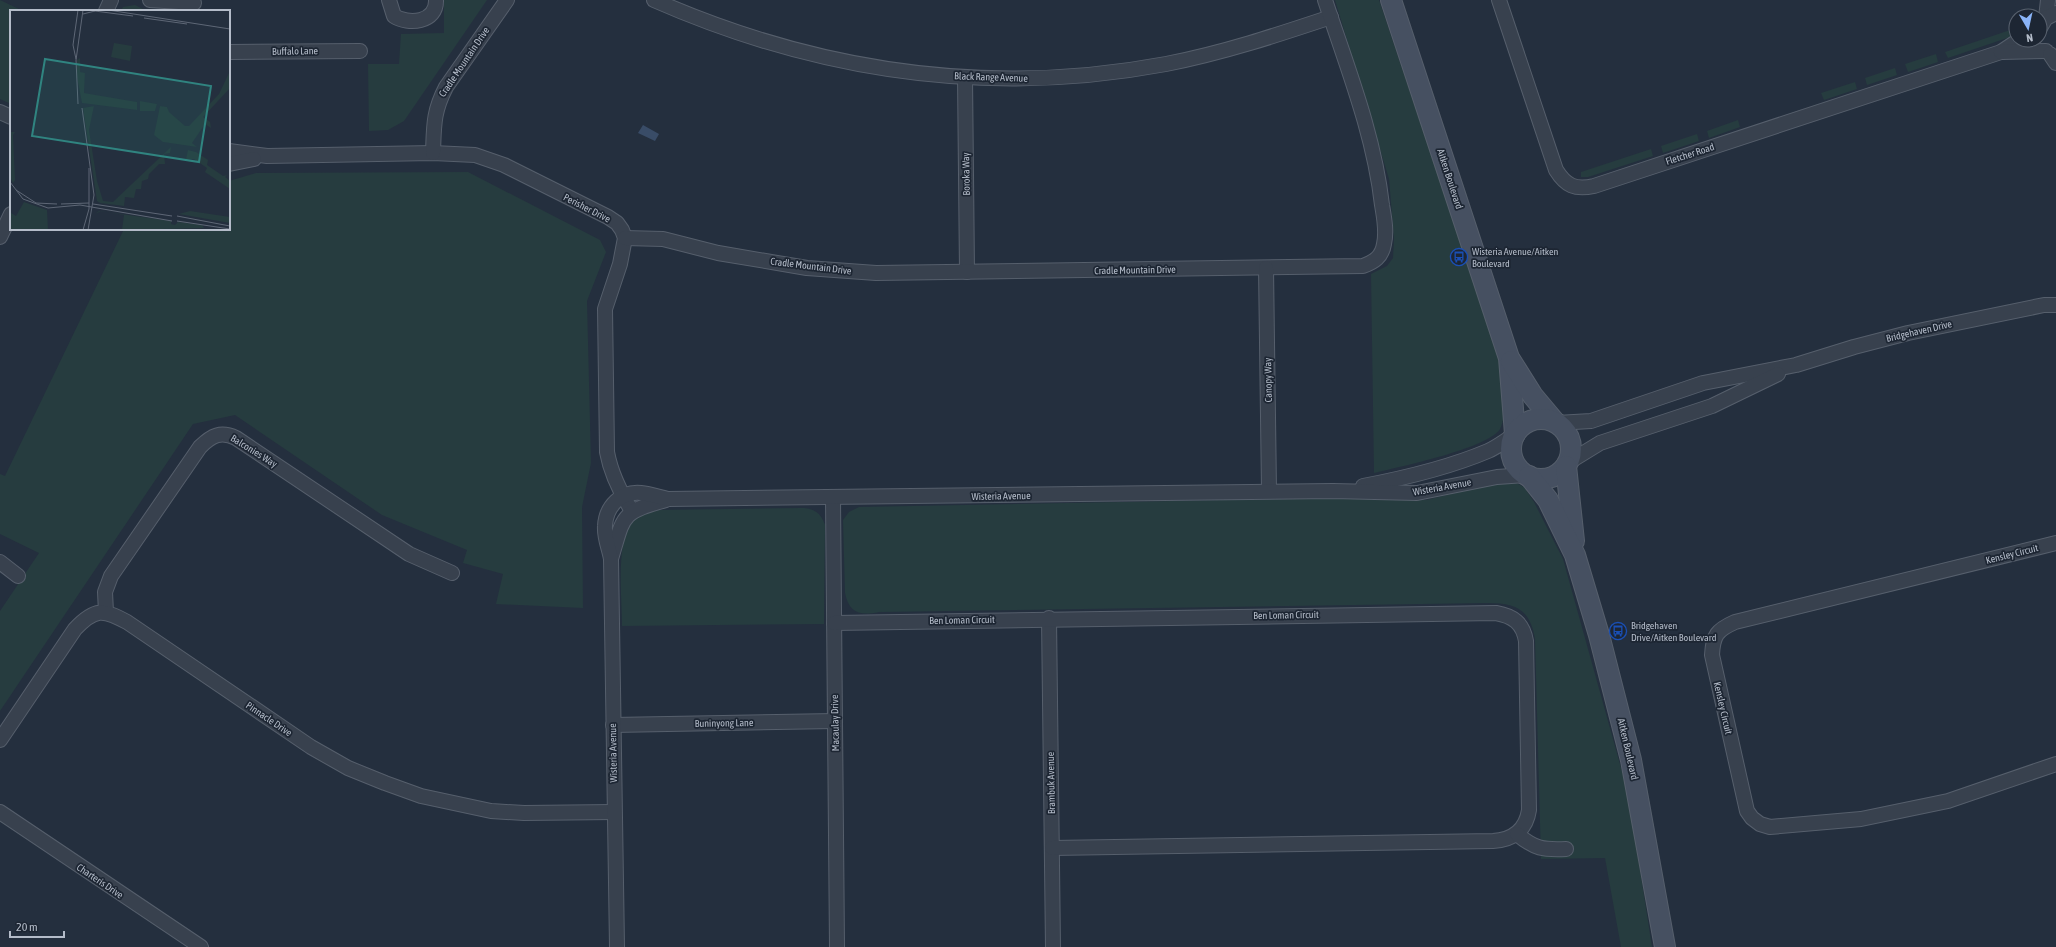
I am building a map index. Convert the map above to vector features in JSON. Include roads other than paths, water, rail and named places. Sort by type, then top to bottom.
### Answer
[{"type":"main road","name":"Aitken Boulevard","points":[[1391,0],[1509,358],[1533,396],[1555,422]]},
{"type":"main road","name":"Aitken Boulevard","points":[[1509,358],[1514,434]]},
{"type":"main road","points":[[1536,419],[1555,422],[1569,436],[1572,444],[1568,464],[1553,477],[1537,479],[1528,476],[1519,470],[1511,453],[1511,444],[1514,434],[1520,426],[1536,419]]},
{"type":"main road","name":"Aitken Boulevard","points":[[1568,464],[1575,555]]},
{"type":"main road","name":"Aitken Boulevard","points":[[1528,476],[1548,500],[1575,555],[1603,650],[1632,760],[1665,947]]},
{"type":"street","points":[[106,10],[111,0]]},
{"type":"street","points":[[150,0],[194,5]]},
{"type":"street","points":[[390,0],[394,16],[400,20],[410,22],[426,19],[434,10],[436,0]]},
{"type":"street","name":"Cradle Mountain Drive","points":[[433,153],[435,114],[439,101],[446,87],[507,0]]},
{"type":"street","name":"Black Range Avenue","points":[[654,0],[692,17],[741,34],[830,59],[871,68],[914,74],[965,77],[1009,78],[1072,76],[1167,64],[1247,45],[1331,17]]},
{"type":"street","name":"Cradle Mountain Drive","points":[[625,238],[663,238],[718,253],[807,268],[876,273],[1363,266],[1376,261],[1380,256],[1384,244],[1385,225],[1381,194],[1373,150],[1326,0]]},
{"type":"street","name":"Fletcher Road","points":[[1499,0],[1556,170],[1567,184],[1582,189],[2000,52],[2008,47]]},
{"type":"street","name":"Buffalo Lane","points":[[230,52],[360,51]]},
{"type":"street","name":"Fletcher Road","points":[[2000,52],[2050,53]]},
{"type":"street","name":"Boroka Way","points":[[965,77],[967,272]]},
{"type":"street","points":[[0,112],[10,117]]},
{"type":"street","name":"Perisher Drive","points":[[230,151],[266,156],[433,153],[475,156],[504,165],[608,217],[617,223],[625,238]]},
{"type":"street","name":"Perisher Drive","points":[[230,164],[266,156]]},
{"type":"street","points":[[0,237],[10,216]]},
{"type":"street","points":[[625,238],[620,264],[607,297],[604,320],[607,452],[609,467],[622,495],[632,511]]},
{"type":"street","name":"Canopy Way","points":[[1266,268],[1269,491]]},
{"type":"street","name":"Bridgehaven Drive","points":[[1555,422],[1591,421],[1703,383],[1796,364],[1908,333],[2052,303]]},
{"type":"street","name":"Bridgehaven Drive","points":[[1568,464],[1600,443],[1712,406],[1796,364]]},
{"type":"street","name":"Balconies Way","points":[[106,612],[105,592],[111,576],[200,447],[214,435],[221,434],[236,438],[409,554],[452,573]]},
{"type":"street","name":"Wisteria Avenue","points":[[1333,491],[1389,481],[1450,464],[1489,450],[1514,434]]},
{"type":"street","name":"Wisteria Avenue","points":[[617,947],[611,559],[606,535],[606,518],[614,502],[622,495],[641,493],[668,499],[1269,491],[1333,491],[1417,494],[1497,477],[1528,476]]},
{"type":"street","name":"Macaulay Drive","points":[[833,498],[837,947]]},
{"type":"street","name":"Wisteria Avenue","points":[[611,559],[620,526],[632,511],[668,499]]},
{"type":"street","name":"Kensley Circuit","points":[[2056,543],[1735,622],[1723,627],[1716,634],[1712,644],[1712,655],[1747,811],[1752,818],[1760,824],[1784,827],[1861,819],[1907,811],[1978,792],[2056,764]]},
{"type":"street","points":[[0,562],[18,576]]},
{"type":"street","points":[[0,740],[75,629],[90,614],[106,612]]},
{"type":"street","name":"Pinnacle Drive","points":[[106,612],[127,622],[311,747],[348,768],[385,783],[421,796],[491,811],[524,814],[614,812]]},
{"type":"street","name":"Ben Loman Circuit","points":[[834,623],[1049,618],[1496,613],[1511,617],[1522,627],[1526,641],[1529,810],[1524,827],[1517,834]]},
{"type":"street","name":"Brambuk Avenue","points":[[1049,618],[1053,947]]},
{"type":"street","name":"Buninyong Lane","points":[[613,725],[835,721]]},
{"type":"street","name":"Charteris Drive","points":[[0,812],[201,947]]},
{"type":"street","points":[[1052,848],[1493,841],[1510,839],[1517,834],[1538,848],[1548,850],[1566,849]]},
{"type":"water","points":[[643,125],[659,134],[655,141],[638,133]]},
{"type":"place","name":"Wisteria Avenue/Aitken Boulevard","points":[[1459,257]]},
{"type":"place","name":"Bridgehaven Drive/Aitken Boulevard","points":[[1618,631]]}]
